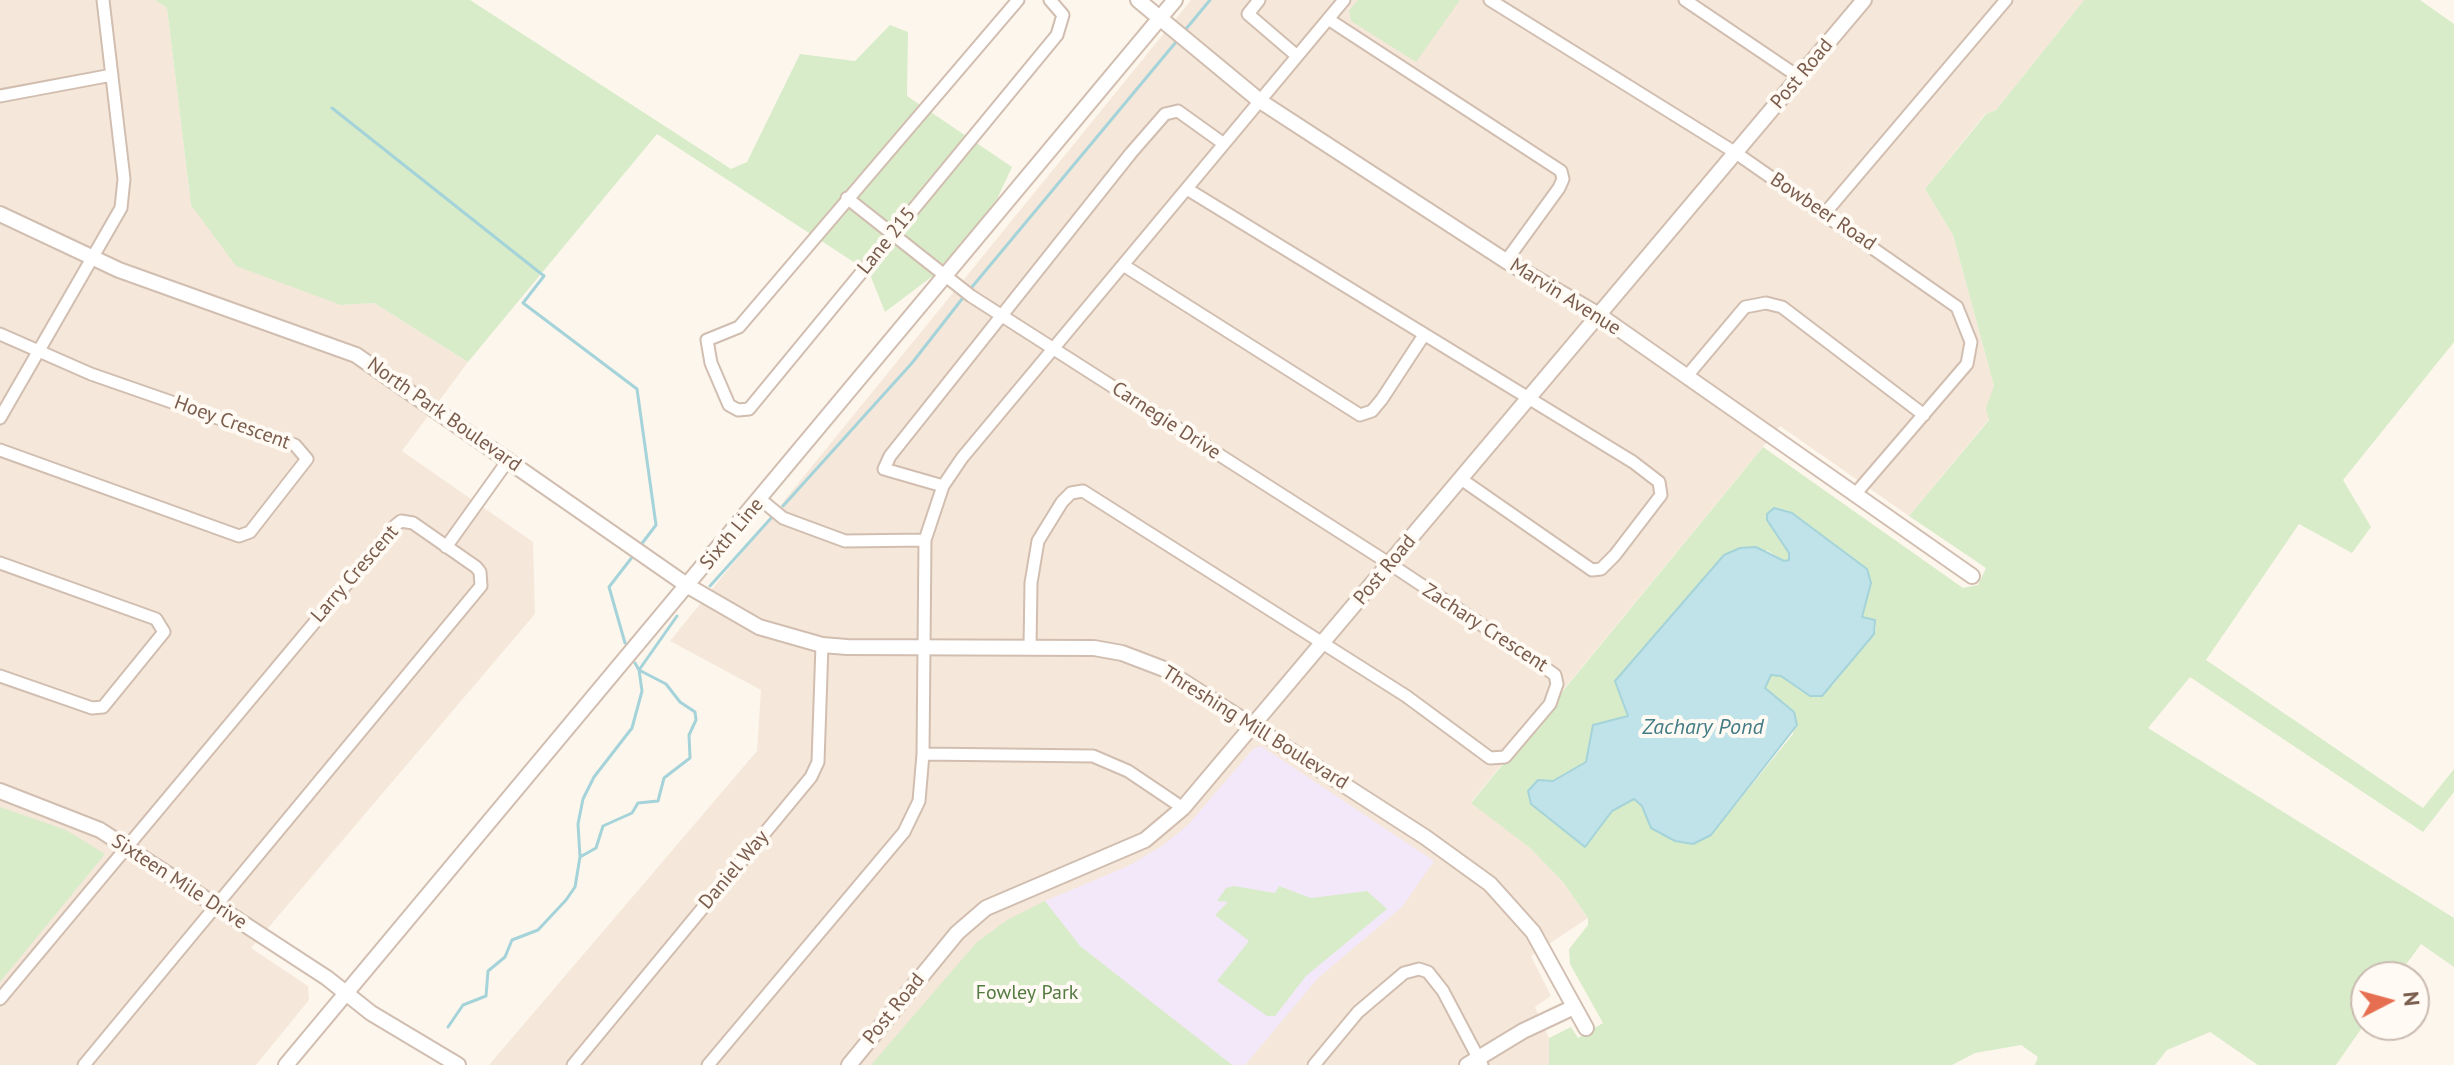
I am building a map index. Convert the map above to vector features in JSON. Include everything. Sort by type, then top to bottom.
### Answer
[{"type":"street","points":[[0,418],[117,220],[124,195],[103,0]]},
{"type":"street","points":[[847,198],[914,126],[1018,0]]},
{"type":"street","name":"Lane 215","points":[[847,198],[739,327],[707,340],[724,399],[738,410],[749,409],[1057,35],[1063,15],[1050,0]]},
{"type":"street","name":"Marvin Avenue","points":[[1138,0],[1260,101],[1506,261],[1599,315],[1857,492],[1972,576]]},
{"type":"street","name":"Sixth Line","points":[[286,1065],[1175,0]]},
{"type":"street","points":[[1259,0],[1248,14],[1297,56]]},
{"type":"street","points":[[708,1065],[904,832],[919,801],[923,754],[925,540],[943,486],[962,458],[1344,0]]},
{"type":"street","name":"Bowbeer Road","points":[[1490,0],[1826,212],[1957,307],[1963,315],[1971,354],[1967,364],[1857,492]]},
{"type":"street","points":[[1685,0],[1799,77]]},
{"type":"street","name":"Post Road","points":[[849,1065],[957,933],[986,908],[1029,887],[1125,850],[1162,828],[1183,808],[1864,0]]},
{"type":"street","points":[[1826,212],[2006,0]]},
{"type":"street","points":[[1328,19],[1561,171],[1563,179],[1559,188],[1506,261]]},
{"type":"street","points":[[0,96],[112,75]]},
{"type":"street","points":[[943,486],[884,469],[890,456],[1165,114],[1178,111],[1224,144]]},
{"type":"street","points":[[1187,189],[1659,482],[1661,495],[1615,555],[1601,569],[1592,570],[1461,479]]},
{"type":"street","name":"Carnegie Drive","points":[[847,198],[944,276],[1003,317],[1390,564]]},
{"type":"street","name":"North Park Boulevard","points":[[0,214],[94,260],[356,355],[688,586]]},
{"type":"street","points":[[1123,265],[1360,415],[1372,411],[1382,399],[1424,335]]},
{"type":"street","points":[[1687,376],[1745,307],[1766,303],[1782,307],[1924,415]]},
{"type":"street","points":[[0,334],[39,352]]},
{"type":"street","name":"Hoey Crescent","points":[[0,450],[239,536],[250,532],[306,463],[301,448],[295,445],[39,352]]},
{"type":"street","points":[[446,547],[509,459]]},
{"type":"street","points":[[1030,647],[1031,583],[1038,541],[1062,502],[1071,493],[1083,491],[1323,644]]},
{"type":"street","points":[[760,499],[783,518],[845,541],[925,540]]},
{"type":"street","name":"Larry Crescent","points":[[0,999],[396,525],[401,521],[413,523],[480,572],[481,586],[84,1065]]},
{"type":"street","points":[[0,563],[156,619],[164,632],[103,707],[92,708],[0,676]]},
{"type":"street","name":"Zachary Crescent","points":[[1323,644],[1406,696],[1490,758],[1505,757],[1533,724],[1556,692],[1555,675],[1390,564]]},
{"type":"street","name":"Threshing Mill Boulevard","points":[[688,586],[759,627],[822,645],[1094,648],[1142,659],[1164,669],[1425,837],[1490,884],[1533,932],[1586,1028]]},
{"type":"street","name":"Daniel Way","points":[[573,1065],[811,777],[818,762],[822,645]]},
{"type":"street","points":[[923,754],[1093,756],[1128,771],[1183,808]]},
{"type":"street","name":"Sixteen Mile Drive","points":[[0,791],[76,818],[127,847],[371,1011],[458,1065]]},
{"type":"street","points":[[1314,1065],[1358,1012],[1404,973],[1415,969],[1428,972],[1443,991],[1476,1062],[1574,1007]]},
{"type":"shaded area","points":[[0,0],[155,0],[167,8],[191,205],[341,305],[374,303],[468,362],[402,451],[533,542],[535,614],[251,948],[308,986],[309,1000],[256,1065],[0,1065]]},
{"type":"shaded area","points":[[1191,0],[2084,0],[1996,110],[1985,114],[1925,189],[1953,235],[1994,386],[1989,419],[1909,516],[1780,426],[1471,802],[1530,848],[1563,882],[1588,918],[1531,956],[1551,996],[1535,1007],[1549,1038],[1549,1065],[489,1065],[757,751],[761,690],[670,641]]},
{"type":"shaded area","points":[[1261,746],[1434,861],[1402,907],[1318,978],[1245,1065],[1232,1065],[1080,946],[1045,901],[1128,866],[1162,846],[1188,825],[1253,749]]},
{"type":"green space","points":[[155,0],[470,0],[731,169],[747,162],[800,54],[855,61],[890,25],[908,32],[907,96],[1012,167],[997,199],[942,269],[885,312],[869,272],[657,134],[468,362],[374,303],[341,305],[236,266],[191,205],[167,8]]},
{"type":"green space","points":[[1358,0],[1460,0],[1416,62],[1351,21],[1349,10]]},
{"type":"green space","points":[[2084,0],[2420,0],[2454,24],[2454,342],[2343,480],[2371,527],[2352,553],[2299,524],[2206,660],[2423,808],[2454,769],[2454,792],[2423,832],[2190,677],[2148,728],[2454,918],[2454,967],[2421,944],[2409,961],[2350,961],[2350,1041],[2353,1041],[2336,1065],[2258,1065],[2210,1032],[2167,1050],[2155,1065],[2035,1065],[2038,1057],[2021,1045],[1975,1053],[1952,1065],[1549,1065],[1549,1038],[1571,1027],[1578,1038],[1603,1023],[1570,964],[1569,949],[1588,925],[1588,918],[1563,882],[1530,848],[1471,803],[1763,447],[1963,588],[1978,585],[1986,568],[1909,516],[1989,420],[1986,408],[1994,386],[1953,235],[1925,189],[1986,114],[1996,110]],"holes":[[[1786,510],[1867,569],[1871,583],[1862,617],[1875,620],[1876,630],[1833,685],[1818,697],[1810,696],[1781,676],[1771,674],[1764,687],[1794,712],[1793,734],[1710,836],[1693,844],[1680,842],[1651,828],[1642,806],[1634,799],[1612,811],[1603,822],[1537,780],[1553,781],[1587,762],[1767,550],[1784,561],[1789,560],[1789,553],[1767,520]]]},
{"type":"green space","points":[[0,807],[66,830],[105,854],[0,982]]},
{"type":"green space","points":[[1234,886],[1275,893],[1279,886],[1311,898],[1367,891],[1387,909],[1306,976],[1275,1016],[1267,1016],[1217,981],[1249,941],[1215,915],[1228,902],[1217,901],[1226,888]]},
{"type":"green space","name":"Fowley Park","points":[[1045,901],[1080,946],[1232,1065],[871,1065],[977,942],[1007,920]]},
{"type":"water","name":"Zachary Pond","points":[[1774,508],[1792,513],[1867,569],[1871,583],[1862,617],[1875,620],[1874,634],[1822,696],[1810,696],[1781,676],[1771,675],[1765,688],[1794,712],[1797,725],[1711,835],[1693,844],[1675,841],[1651,828],[1642,806],[1634,799],[1612,811],[1585,847],[1531,804],[1528,791],[1538,780],[1553,781],[1586,762],[1593,725],[1628,716],[1615,681],[1724,555],[1740,548],[1756,547],[1784,561],[1789,560],[1789,553],[1767,520],[1767,514]]},
{"type":"waterway","points":[[1186,29],[1210,0]]},
{"type":"waterway","points":[[972,287],[1176,42]]},
{"type":"waterway","points":[[332,108],[544,276],[523,303],[637,389],[656,525],[640,546]]},
{"type":"waterway","points":[[783,506],[912,363],[962,299]]},
{"type":"waterway","points":[[710,586],[772,517]]},
{"type":"waterway","points":[[625,643],[609,587],[633,556]]},
{"type":"waterway","points":[[580,857],[578,824],[583,799],[594,777],[632,728],[642,691],[639,670],[677,616]]},
{"type":"waterway","points":[[448,1027],[463,1005],[486,996],[488,971],[505,957],[512,940],[538,930],[566,900],[575,887],[580,857],[596,848],[603,826],[632,813],[638,803],[658,801],[664,778],[690,758],[689,735],[696,720],[695,712],[680,702],[666,684],[639,670],[635,663]]}]
